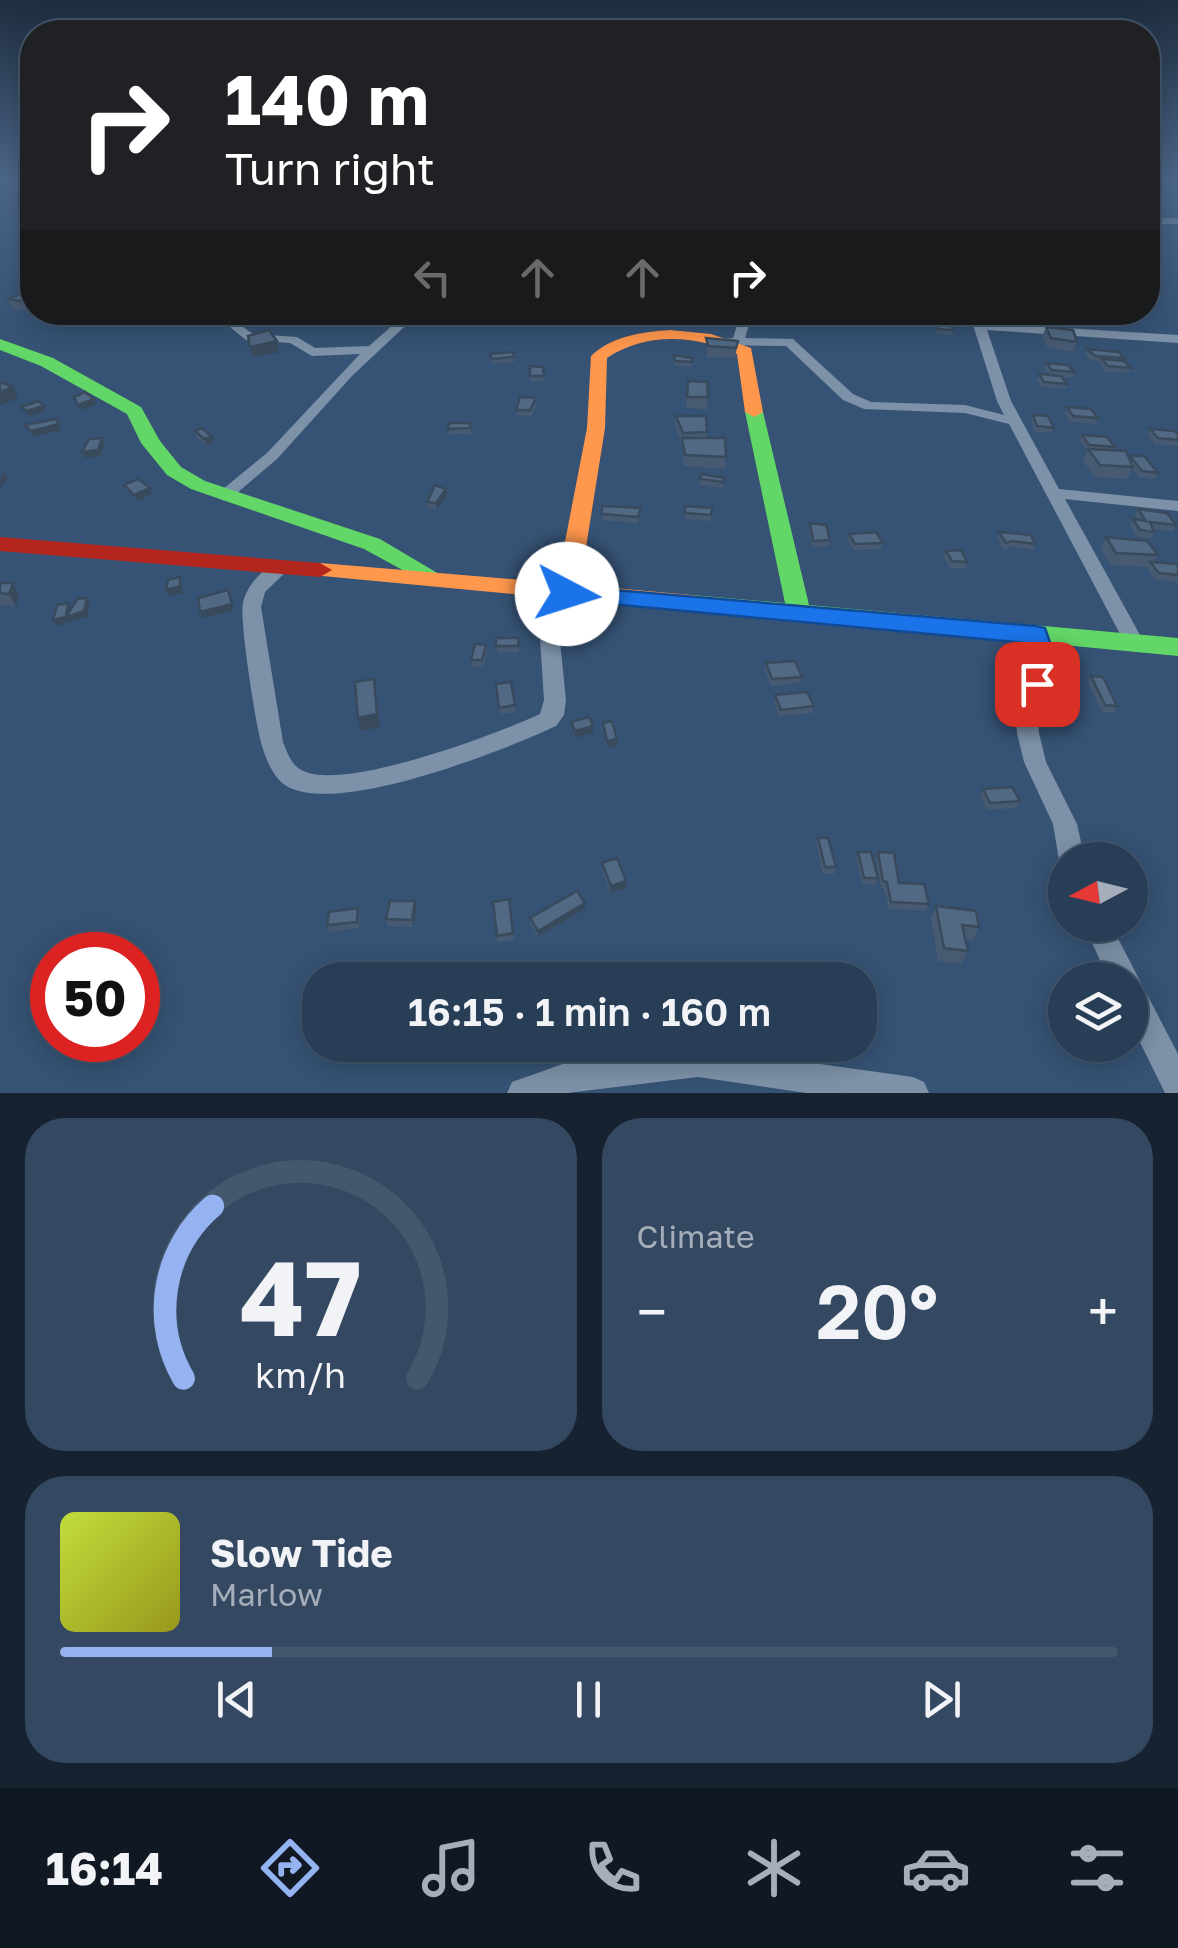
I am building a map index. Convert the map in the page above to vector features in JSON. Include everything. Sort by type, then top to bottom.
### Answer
[{"type":"street","points":[[237,325],[250,336],[292,340],[312,352],[373,350]]},
{"type":"street","points":[[224,496],[272,456],[400,325]]},
{"type":"street","points":[[732,342],[740,325]]},
{"type":"street","points":[[980,325],[1004,401],[1135,644]]},
{"type":"street","points":[[1038,325],[1178,339]]},
{"type":"street","points":[[283,566],[256,589],[251,607],[278,762],[298,781],[322,784],[429,765],[548,720],[554,714],[556,593],[596,428],[599,356],[614,342],[635,338],[789,342],[848,397],[869,406],[965,409],[1017,422]]},
{"type":"street","points":[[732,342],[745,351],[748,388],[799,613]]},
{"type":"street","points":[[0,344],[44,360],[135,411],[151,442],[174,470],[224,496],[372,544],[436,578]]},
{"type":"street","points":[[1053,493],[1178,506]]},
{"type":"street","points":[[0,544],[436,578],[556,593],[1178,647]]},
{"type":"street","points":[[1036,635],[1046,668],[1028,718],[1028,733],[1035,762],[1065,824],[1068,842]]},
{"type":"street","points":[[1148,1027],[1178,1086]]},
{"type":"street","points":[[523,1093],[574,1075],[698,1062],[912,1093]]},
{"type":"building","points":[[938,325],[951,325],[953,330],[938,329]]},
{"type":"building","points":[[1046,327],[1073,330],[1077,342],[1051,338]]},
{"type":"building","points":[[269,330],[277,341],[250,347],[248,336]]},
{"type":"building","points":[[706,338],[738,341],[736,348],[708,346]]},
{"type":"building","points":[[1087,349],[1119,352],[1124,358],[1095,356]]},
{"type":"building","points":[[513,352],[514,357],[492,359],[490,354]]},
{"type":"building","points":[[674,355],[692,358],[692,362],[675,361]]},
{"type":"building","points":[[1102,359],[1124,361],[1131,368],[1108,366]]},
{"type":"building","points":[[1046,363],[1068,365],[1074,372],[1052,370]]},
{"type":"building","points":[[530,366],[543,367],[544,376],[530,376]]},
{"type":"building","points":[[1039,374],[1061,376],[1067,384],[1044,382]]},
{"type":"building","points":[[688,381],[707,382],[708,397],[687,397]]},
{"type":"building","points":[[0,382],[13,387],[0,392]]},
{"type":"building","points":[[85,392],[94,399],[78,405],[74,397]]},
{"type":"building","points":[[520,397],[536,398],[530,410],[516,410]]},
{"type":"building","points":[[39,401],[44,406],[26,411],[21,407]]},
{"type":"building","points":[[1067,407],[1091,409],[1098,418],[1073,416]]},
{"type":"building","points":[[1033,415],[1048,416],[1054,428],[1037,426]]},
{"type":"building","points":[[676,416],[706,416],[707,432],[683,433]]},
{"type":"building","points":[[56,419],[59,424],[31,431],[25,425]]},
{"type":"building","points":[[449,423],[470,423],[470,428],[448,429]]},
{"type":"building","points":[[202,428],[212,437],[204,439],[195,431]]},
{"type":"building","points":[[1150,429],[1175,431],[1178,440],[1158,438]]},
{"type":"building","points":[[1082,435],[1107,437],[1115,447],[1089,445]]},
{"type":"building","points":[[102,438],[98,450],[82,452],[89,439]]},
{"type":"building","points":[[682,438],[725,438],[726,457],[685,455]]},
{"type":"building","points":[[1088,449],[1126,451],[1133,467],[1100,465]]},
{"type":"building","points":[[1130,456],[1144,456],[1158,473],[1142,471]]},
{"type":"building","points":[[701,474],[724,478],[723,482],[700,479]]},
{"type":"building","points":[[138,479],[150,488],[134,495],[124,485]]},
{"type":"building","points":[[435,485],[446,489],[436,503],[427,502]]},
{"type":"building","points":[[602,506],[641,508],[638,517],[602,514]]},
{"type":"building","points":[[685,506],[712,508],[711,515],[685,513]]},
{"type":"building","points":[[1138,509],[1167,513],[1176,525],[1150,522],[1154,532],[1140,530],[1133,519],[1146,521]]},
{"type":"building","points":[[810,523],[826,525],[830,540],[813,541]]},
{"type":"building","points":[[876,532],[883,543],[855,544],[849,534]]},
{"type":"building","points":[[999,532],[1031,535],[1035,544],[1006,543]]},
{"type":"building","points":[[1106,537],[1147,541],[1158,555],[1116,553]]},
{"type":"building","points":[[961,550],[967,562],[952,561],[946,551]]},
{"type":"building","points":[[1150,562],[1178,564],[1178,575],[1159,573]]},
{"type":"building","points":[[180,577],[180,586],[166,590],[168,580]]},
{"type":"building","points":[[0,583],[13,583],[9,594],[0,593]]},
{"type":"building","points":[[228,590],[232,604],[200,612],[198,598]]},
{"type":"building","points":[[87,598],[84,611],[66,617],[77,599]]},
{"type":"building","points":[[68,603],[66,617],[53,620],[57,605]]},
{"type":"building","points":[[496,638],[519,638],[518,646],[496,646]]},
{"type":"building","points":[[475,644],[486,645],[482,660],[471,660]]},
{"type":"building","points":[[795,661],[802,677],[772,679],[766,663]]},
{"type":"building","points":[[1091,676],[1103,677],[1117,706],[1105,705]]},
{"type":"building","points":[[374,679],[377,714],[358,718],[355,682]]},
{"type":"building","points":[[511,682],[515,705],[499,708],[496,684]]},
{"type":"building","points":[[807,692],[814,706],[781,710],[775,695]]},
{"type":"building","points":[[589,717],[593,726],[575,731],[571,722]]},
{"type":"building","points":[[612,721],[617,739],[607,741],[603,723]]},
{"type":"building","points":[[1012,787],[1020,801],[990,803],[983,789]]},
{"type":"building","points":[[818,838],[828,838],[836,867],[825,867]]},
{"type":"building","points":[[858,852],[871,852],[878,878],[864,878]]},
{"type":"building","points":[[878,852],[894,853],[899,883],[924,884],[929,904],[891,902]]},
{"type":"building","points":[[617,858],[626,881],[611,886],[602,863]]},
{"type":"building","points":[[577,891],[585,903],[538,931],[530,918]]},
{"type":"building","points":[[509,899],[513,933],[497,936],[493,902]]},
{"type":"building","points":[[390,901],[415,901],[412,920],[386,919]]},
{"type":"building","points":[[936,906],[976,911],[979,927],[962,925],[968,951],[944,948]]},
{"type":"building","points":[[358,908],[357,922],[327,925],[329,912]]},
{"type":"traffic: fast","points":[[0,344],[47,362],[135,411],[151,443],[174,471],[198,485],[372,544],[427,574]]},
{"type":"traffic: fast","points":[[754,412],[799,613]]},
{"type":"traffic: fast","points":[[692,603],[1178,647]]},
{"type":"traffic: slow","points":[[567,593],[596,428],[599,356],[631,340],[670,334],[729,344],[745,351],[754,412]]},
{"type":"traffic: slow","points":[[320,570],[692,603]]},
{"type":"traffic: jam","points":[[0,544],[320,570]]},
{"type":"route","points":[[567,594],[1036,635],[1046,668],[1037,684]]}]
